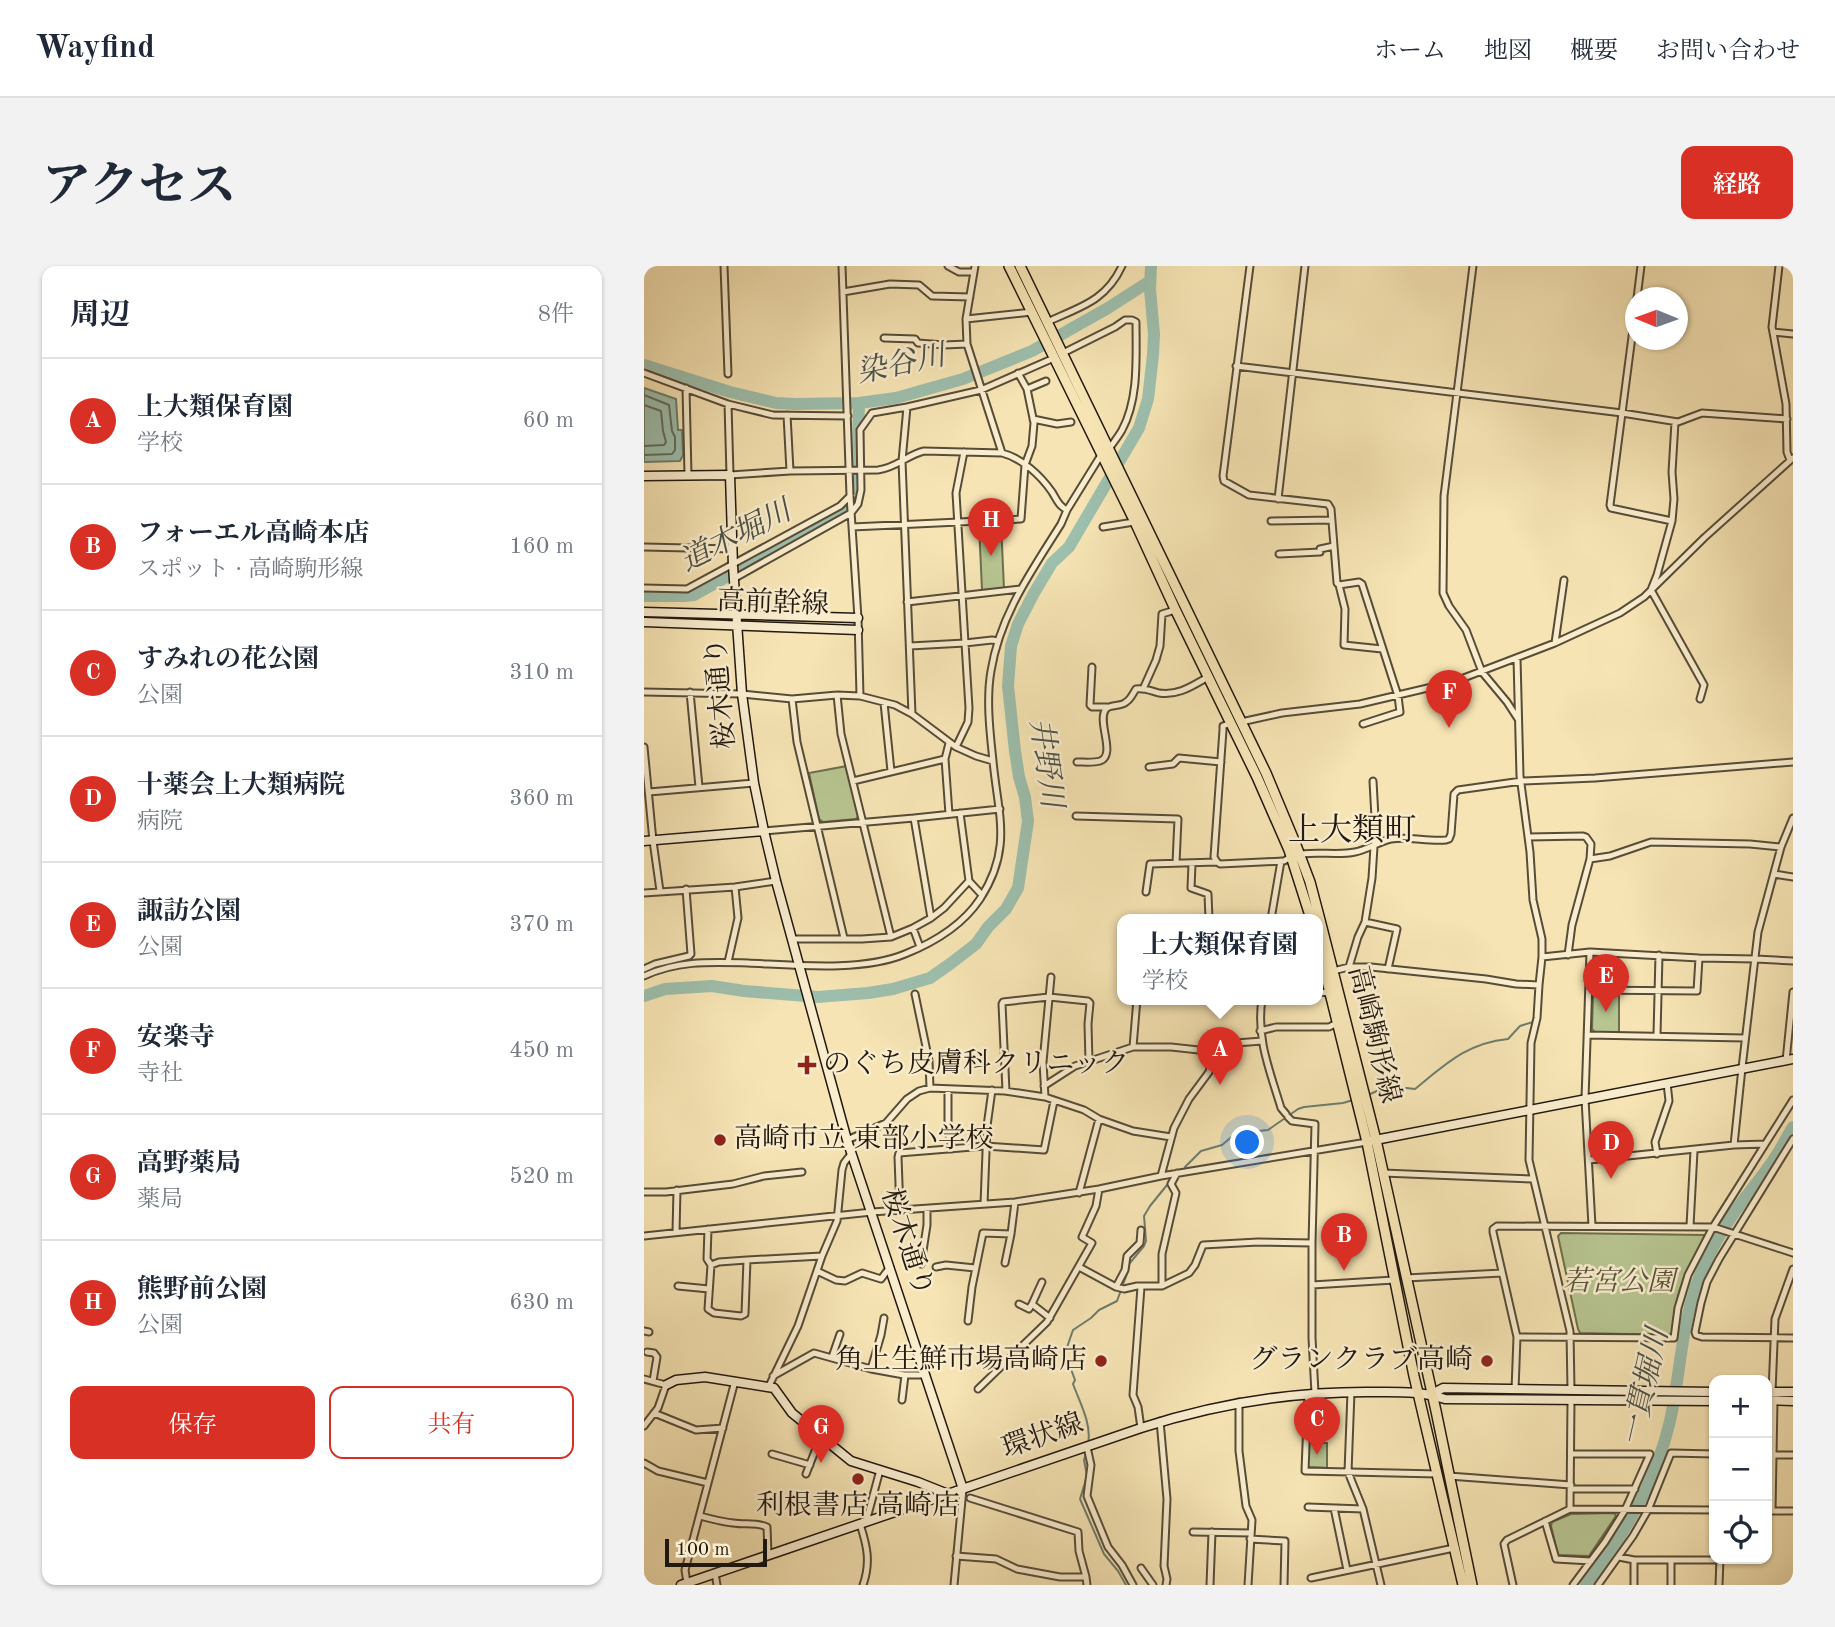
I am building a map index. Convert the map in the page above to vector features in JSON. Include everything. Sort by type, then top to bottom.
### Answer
[{"type":"main road","points":[[1009,266],[1032,312],[1045,325]]},
{"type":"main road","points":[[1020,266],[1058,354],[1107,454]]},
{"type":"main road","name":"高崎駒形線","points":[[1107,454],[1235,723]]},
{"type":"main road","name":"高崎駒形線","points":[[1139,520],[1175,610],[1208,677],[1282,809],[1291,857],[1309,914]]},
{"type":"main road","name":"高崎駒形線","points":[[1291,857],[1310,883],[1318,914]]},
{"type":"main road","name":"高崎駒形線","points":[[1323,933],[1371,1141],[1394,1280],[1418,1393],[1463,1585]]},
{"type":"main road","name":"高崎駒形線","points":[[1323,965],[1371,1141],[1383,1172],[1472,1585]]},
{"type":"street","points":[[724,266],[728,374]]},
{"type":"street","points":[[734,577],[851,513],[858,504],[860,497],[848,414],[842,266]]},
{"type":"street","points":[[948,266],[959,272],[975,269],[966,319],[967,344],[1002,453]]},
{"type":"street","points":[[1045,325],[1097,299],[1109,289],[1122,266]]},
{"type":"street","points":[[1250,266],[1224,481],[1249,495],[1328,503],[1331,509],[1337,583],[1345,609],[1344,645],[1382,649]]},
{"type":"street","points":[[1278,499],[1305,266]]},
{"type":"street","points":[[1473,266],[1444,496],[1443,593],[1466,630],[1482,672],[1518,719]]},
{"type":"street","points":[[1638,287],[1641,266]]},
{"type":"street","points":[[1217,862],[1214,853],[1223,726],[1282,713],[1360,704],[1453,682],[1601,623],[1633,606],[1791,459],[1787,452],[1787,419],[1773,332],[1779,266]]},
{"type":"street","points":[[843,292],[900,284],[919,285],[932,296],[970,297]]},
{"type":"street","points":[[966,319],[1032,312]]},
{"type":"street","points":[[644,976],[688,962],[801,967],[873,963],[893,959],[920,947],[950,931],[968,915],[992,876],[1000,851],[1002,827],[993,761],[988,691],[994,650],[1007,615],[1021,589],[1067,510],[1122,430],[1134,391],[1136,322],[1125,320],[981,389],[872,413],[860,430],[856,471],[850,496],[860,696]]},
{"type":"street","points":[[1773,332],[1793,334]]},
{"type":"street","points":[[884,338],[915,339],[918,343],[944,345],[967,344]]},
{"type":"street","points":[[1630,350],[1610,505],[1611,508],[1672,521]]},
{"type":"street","points":[[1236,366],[1622,413],[1675,422],[1702,413],[1787,419]]},
{"type":"street","points":[[644,373],[728,404],[773,415],[848,414]]},
{"type":"street","points":[[852,527],[1021,519],[1025,465],[1032,446],[1033,419],[1027,389],[1018,373]]},
{"type":"street","points":[[1027,389],[1046,381]]},
{"type":"street","points":[[686,388],[688,475]]},
{"type":"street","points":[[728,404],[733,565]]},
{"type":"street","points":[[907,407],[902,461],[912,714]]},
{"type":"street","points":[[787,415],[790,471]]},
{"type":"street","points":[[1033,419],[1057,424],[1071,422]]},
{"type":"street","points":[[1651,590],[1672,521],[1675,422]]},
{"type":"street","points":[[644,476],[889,469],[924,451],[1002,453],[1010,455],[1037,474],[1052,491],[1061,507],[1067,510]]},
{"type":"street","points":[[956,747],[968,722],[969,708],[956,493],[964,452]]},
{"type":"street","points":[[644,588],[687,589],[840,506],[850,496]]},
{"type":"street","points":[[1103,527],[1139,520]]},
{"type":"street","points":[[1271,521],[1332,520]]},
{"type":"street","points":[[1279,554],[1320,552],[1320,549],[1334,546]]},
{"type":"street","points":[[644,547],[733,549]]},
{"type":"street","name":"桜木通り","points":[[733,565],[742,694],[754,783],[776,881],[852,1154],[963,1489]]},
{"type":"street","points":[[1555,643],[1564,580]]},
{"type":"street","points":[[1339,585],[1359,582],[1362,584],[1398,696],[1399,712],[1363,724]]},
{"type":"street","points":[[908,601],[1021,589]]},
{"type":"street","points":[[1651,590],[1704,685],[1700,699]]},
{"type":"street","points":[[1143,688],[1160,646],[1162,614],[1175,610]]},
{"type":"street","name":"高前幹線","points":[[644,612],[858,618]]},
{"type":"street","name":"高前幹線","points":[[644,622],[858,630]]},
{"type":"street","points":[[909,646],[998,641]]},
{"type":"street","points":[[1517,658],[1521,781],[1533,900],[1542,939],[1537,1023],[1531,1043],[1529,1160],[1571,1337],[1570,1508]]},
{"type":"street","points":[[1093,667],[1092,707],[1126,703],[1136,689],[1178,693],[1208,677]]},
{"type":"street","points":[[644,692],[742,694],[792,699],[860,696],[895,705],[912,714],[956,747],[993,761]]},
{"type":"street","points":[[690,692],[699,787]]},
{"type":"street","points":[[838,695],[841,734],[891,937]]},
{"type":"street","points":[[792,699],[797,741],[844,938]]},
{"type":"street","points":[[884,703],[891,771]]},
{"type":"street","points":[[1077,762],[1099,761],[1106,756],[1103,723],[1105,709],[1108,707]]},
{"type":"street","points":[[949,743],[945,759],[949,814]]},
{"type":"street","points":[[644,747],[645,777],[649,792],[648,841],[660,891]]},
{"type":"street","points":[[1149,767],[1173,764],[1179,758],[1222,762]]},
{"type":"street","points":[[853,781],[945,759]]},
{"type":"street","points":[[1146,891],[1150,864],[1220,864],[1311,853],[1357,852],[1388,839],[1449,839],[1455,791],[1521,781],[1595,778],[1793,762]]},
{"type":"street","points":[[1349,967],[1365,922],[1372,878],[1376,836],[1373,781]]},
{"type":"street","points":[[649,792],[754,783]]},
{"type":"street","points":[[648,841],[1000,809]]},
{"type":"street","points":[[960,813],[969,881],[982,895]]},
{"type":"street","points":[[1076,816],[1178,819],[1177,863]]},
{"type":"street","points":[[914,818],[931,918]]},
{"type":"street","points":[[1734,1145],[1758,933],[1781,847],[1793,818]]},
{"type":"street","points":[[1528,838],[1586,837],[1591,844],[1590,859],[1572,925],[1568,955]]},
{"type":"street","points":[[1590,859],[1610,856],[1651,842],[1781,847]]},
{"type":"street","points":[[1273,914],[1291,857]]},
{"type":"street","points":[[1192,864],[1191,888],[1208,894],[1209,914]]},
{"type":"street","points":[[1774,874],[1793,877]]},
{"type":"street","points":[[644,893],[735,887],[776,881]]},
{"type":"street","points":[[792,939],[891,937],[931,918],[969,881]]},
{"type":"street","points":[[728,962],[738,918],[735,887]]},
{"type":"street","points":[[644,969],[691,954],[686,889]]},
{"type":"street","points":[[1365,922],[1397,929],[1388,969]]},
{"type":"street","points":[[913,928],[920,947]]},
{"type":"street","points":[[1542,957],[1590,952],[1793,961]]},
{"type":"street","points":[[1590,952],[1585,1100],[1592,1226]]},
{"type":"street","points":[[1657,1035],[1659,955]]},
{"type":"street","points":[[1589,990],[1697,992],[1699,958]]},
{"type":"street","points":[[1333,971],[1349,967],[1388,969],[1539,985]]},
{"type":"street","points":[[1045,1097],[1043,1062],[1051,977]]},
{"type":"street","points":[[1323,992],[1330,993]]},
{"type":"street","points":[[644,1236],[872,1212],[1015,1202],[1079,1193],[1161,1175],[1371,1141],[1789,1060],[1793,993]]},
{"type":"street","points":[[915,995],[929,1061],[930,1088]]},
{"type":"street","points":[[1006,1091],[1003,1002],[1049,997],[1088,1001],[1089,1062]]},
{"type":"street","points":[[1133,1047],[1136,1005]]},
{"type":"street","points":[[1262,1005],[1260,1031],[1281,1108],[1292,1121],[1315,1125],[1311,1393],[1305,1471],[1438,1474]]},
{"type":"street","points":[[1260,1031],[1276,1027],[1329,1027],[1337,1023]]},
{"type":"street","points":[[1588,1035],[1745,1038]]},
{"type":"street","points":[[1213,1054],[1236,1044],[1262,1041]]},
{"type":"street","points":[[1044,1086],[1075,1066],[1133,1047],[1171,1047],[1208,1051],[1213,1054]]},
{"type":"street","points":[[1161,1175],[1171,1137],[1189,1099],[1209,1072],[1213,1054]]},
{"type":"street","points":[[1657,1154],[1655,1142],[1669,1101],[1667,1083]]},
{"type":"street","points":[[848,1140],[886,1123],[907,1098],[930,1088],[1006,1091],[1045,1097],[1133,1131],[1171,1137]]},
{"type":"street","points":[[948,1090],[951,1149]]},
{"type":"street","points":[[984,1204],[985,1146],[992,1090]]},
{"type":"street","points":[[1517,1337],[1674,1338],[1678,1308],[1688,1275],[1713,1227],[1793,1100]]},
{"type":"street","points":[[900,1211],[899,1153],[985,1146],[1044,1150],[1054,1101]]},
{"type":"street","points":[[1079,1193],[1099,1119]]},
{"type":"street","points":[[1793,1139],[1707,1282],[1695,1332],[1702,1337],[1793,1338]]},
{"type":"street","points":[[1589,1160],[1765,1144]]},
{"type":"street","points":[[1690,1226],[1694,1151]]},
{"type":"street","points":[[1785,1153],[1793,1158]]},
{"type":"street","points":[[769,1386],[798,1326],[837,1221],[842,1170],[852,1154]]},
{"type":"street","points":[[644,1192],[733,1184],[764,1175],[802,1172]]},
{"type":"street","points":[[1383,1172],[1533,1179]]},
{"type":"street","points":[[1162,1286],[1162,1254],[1176,1193],[1171,1184],[1177,1173]]},
{"type":"street","points":[[978,1390],[1050,1318],[1091,1243],[1082,1237],[1096,1206],[1099,1189]]},
{"type":"street","points":[[676,1232],[677,1190]]},
{"type":"street","points":[[1005,1263],[1015,1202]]},
{"type":"street","points":[[920,1264],[928,1225],[927,1209]]},
{"type":"street","points":[[1515,1390],[1517,1337],[1493,1232],[1493,1228],[1497,1226],[1713,1227],[1793,1254]]},
{"type":"street","points":[[708,1229],[707,1259],[711,1265],[708,1309],[714,1313],[741,1316],[745,1314],[747,1260]]},
{"type":"street","points":[[1116,1287],[1125,1270],[1127,1256],[1140,1242],[1141,1230]]},
{"type":"street","points":[[968,1321],[983,1233],[1011,1234]]},
{"type":"street","points":[[1079,1267],[1124,1289],[1162,1286],[1189,1273],[1203,1245],[1312,1243]]},
{"type":"street","points":[[711,1265],[719,1262],[822,1256]]},
{"type":"street","points":[[936,1267],[946,1265],[975,1268]]},
{"type":"street","points":[[817,1271],[845,1281],[862,1273],[881,1279],[890,1268]]},
{"type":"street","points":[[1771,1375],[1775,1319],[1793,1269]]},
{"type":"street","points":[[1406,1279],[1502,1273]]},
{"type":"street","points":[[1312,1285],[1394,1280]]},
{"type":"street","points":[[1019,1304],[1029,1309],[1042,1282]]},
{"type":"street","points":[[678,1286],[709,1289]]},
{"type":"street","points":[[1141,1428],[1133,1395],[1142,1287]]},
{"type":"street","points":[[1032,1304],[1050,1318]]},
{"type":"street","points":[[871,1369],[884,1318]]},
{"type":"street","points":[[832,1357],[840,1334]]},
{"type":"street","points":[[648,1352],[657,1357],[653,1381]]},
{"type":"street","points":[[773,1376],[814,1353],[871,1369],[905,1375],[926,1375]]},
{"type":"street","points":[[902,1400],[905,1375]]},
{"type":"street","points":[[644,1379],[666,1385],[676,1380],[717,1378],[769,1386],[774,1388],[792,1413],[851,1461],[948,1494]]},
{"type":"street","points":[[684,1584],[685,1570],[734,1381]]},
{"type":"street","points":[[644,1426],[654,1413],[666,1385]]},
{"type":"street","name":"環状線","points":[[1432,1394],[1443,1388],[1666,1396]]},
{"type":"street","points":[[1351,1392],[1348,1472],[1363,1509],[1381,1585]]},
{"type":"street","name":"環状線","points":[[684,1584],[1141,1428],[1239,1402],[1311,1393],[1351,1392],[1432,1394],[1445,1399],[1571,1401],[1666,1396]]},
{"type":"street","points":[[1772,1396],[1793,1392]]},
{"type":"street","points":[[1666,1396],[1709,1393]]},
{"type":"street","points":[[1682,1396],[1709,1400]]},
{"type":"street","points":[[1772,1396],[1793,1401]]},
{"type":"street","points":[[1239,1402],[1239,1451],[1246,1506],[1252,1520],[1248,1585]]},
{"type":"street","points":[[654,1413],[696,1430],[723,1428]]},
{"type":"street","points":[[1160,1422],[1167,1499],[1164,1566],[1166,1585]]},
{"type":"street","points":[[806,1474],[821,1436]]},
{"type":"street","points":[[1087,1447],[1091,1465],[1087,1496],[1108,1547],[1133,1585]]},
{"type":"street","points":[[1598,1585],[1619,1557],[1647,1510],[1671,1453],[1709,1454]]},
{"type":"street","points":[[772,1454],[810,1465]]},
{"type":"street","points":[[1571,1454],[1650,1454],[1625,1510],[1573,1585]]},
{"type":"street","points":[[1772,1455],[1793,1455]]},
{"type":"street","points":[[644,1464],[658,1471],[708,1483]]},
{"type":"street","points":[[863,1585],[867,1573],[868,1550],[863,1522],[880,1470]]},
{"type":"street","points":[[1449,1476],[1571,1487],[1634,1489]]},
{"type":"street","points":[[954,1585],[963,1489]]},
{"type":"street","points":[[970,1499],[1078,1532],[1079,1551],[1087,1585]]},
{"type":"street","points":[[1308,1507],[1363,1509]]},
{"type":"street","points":[[1334,1508],[1348,1570]]},
{"type":"street","points":[[1513,1585],[1504,1544],[1570,1508],[1709,1510]]},
{"type":"street","points":[[1772,1511],[1793,1511]]},
{"type":"street","points":[[700,1516],[733,1523],[765,1525],[768,1554]]},
{"type":"street","points":[[1545,1521],[1556,1559],[1591,1561]]},
{"type":"street","points":[[1193,1532],[1285,1541],[1284,1585]]},
{"type":"street","points":[[1210,1585],[1212,1532]]},
{"type":"street","points":[[1311,1578],[1454,1548]]},
{"type":"street","points":[[956,1556],[996,1559],[1022,1571],[1060,1577],[1086,1577]]},
{"type":"street","points":[[1619,1557],[1634,1560],[1709,1559]]},
{"type":"street","points":[[1634,1560],[1634,1585]]},
{"type":"street","points":[[1671,1560],[1671,1585]]},
{"type":"street","points":[[1719,1585],[1720,1564]]},
{"type":"street","points":[[1140,1568],[1153,1585]]},
{"type":"street","points":[[715,1573],[717,1585]]},
{"type":"green space","points":[[1001,523],[1004,589],[982,590],[979,524]]},
{"type":"green space","points":[[847,766],[859,815],[856,819],[823,822],[819,819],[809,773]]},
{"type":"green space","points":[[1619,992],[1619,1032],[1595,1032],[1592,1029],[1593,994]]},
{"type":"green space","name":"若宮公園","points":[[1561,1233],[1705,1235],[1680,1289],[1673,1335],[1580,1333],[1558,1236]]},
{"type":"green space","points":[[1308,1443],[1327,1443],[1327,1468],[1307,1467]]},
{"type":"green space","points":[[1614,1513],[1616,1516],[1589,1556],[1558,1555],[1552,1522],[1571,1514]]},
{"type":"water","points":[[644,388],[676,399],[678,430],[682,430],[683,455],[680,461],[644,462]]},
{"type":"waterway","name":"井野川","points":[[644,996],[665,989],[712,986],[818,997],[893,989],[930,978],[950,964],[976,944],[1006,909],[1018,888],[1028,821],[1015,751],[1008,686],[1011,646],[1018,624],[1034,593],[1052,563],[1069,547],[1139,428],[1148,399],[1153,355],[1151,266]]},
{"type":"waterway","name":"染谷川","points":[[644,365],[730,392],[776,403],[859,403],[896,398],[963,379],[1032,351],[1150,281]]},
{"type":"waterway","name":"道木堀川","points":[[857,489],[859,403]]},
{"type":"waterway","name":"道木堀川","points":[[644,596],[694,595],[847,508]]},
{"type":"waterway","points":[[1368,1095],[1388,1086],[1415,1089],[1458,1056],[1481,1045],[1508,1039],[1520,1026],[1533,1022]]},
{"type":"waterway","points":[[1185,1167],[1201,1151],[1222,1145],[1235,1134],[1251,1129],[1268,1130],[1304,1107],[1353,1100]]},
{"type":"waterway","name":"一貫堀川","points":[[1586,1585],[1637,1507],[1664,1444],[1674,1403],[1689,1311],[1704,1267],[1726,1226],[1774,1159],[1793,1127]]},
{"type":"waterway","points":[[1088,1444],[1087,1421],[1065,1353],[1073,1330],[1099,1310],[1117,1301],[1129,1264],[1146,1241],[1144,1216],[1167,1185]]},
{"type":"waterway","points":[[1086,1453],[1084,1460],[1087,1476],[1080,1499],[1104,1554],[1126,1585]]},
{"type":"place","name":"熊野前公園","points":[[991,556]]},
{"type":"place","name":"安楽寺","points":[[1449,728]]},
{"type":"place","name":"諏訪公園","points":[[1606,1012]]},
{"type":"place","name":"のぐち皮膚科クリニック","points":[[807,1065]]},
{"type":"place","name":"上大類保育園","points":[[1220,1085]]},
{"type":"place","name":"高崎市立 東部小学校","points":[[720,1140]]},
{"type":"place","name":"十薬会上大類病院","points":[[1611,1179]]},
{"type":"place","name":"フォーエル高崎本店","points":[[1344,1271]]},
{"type":"place","name":"角上生鮮市場高崎店","points":[[1101,1361]]},
{"type":"place","name":"グランクラブ高崎","points":[[1487,1361]]},
{"type":"place","name":"すみれの花公園","points":[[1317,1455]]},
{"type":"place","name":"高野薬局","points":[[821,1463]]},
{"type":"place","name":"利根書店 高崎店","points":[[858,1479]]},
{"type":"district","name":"上大類町","points":[[1352,832]]}]
